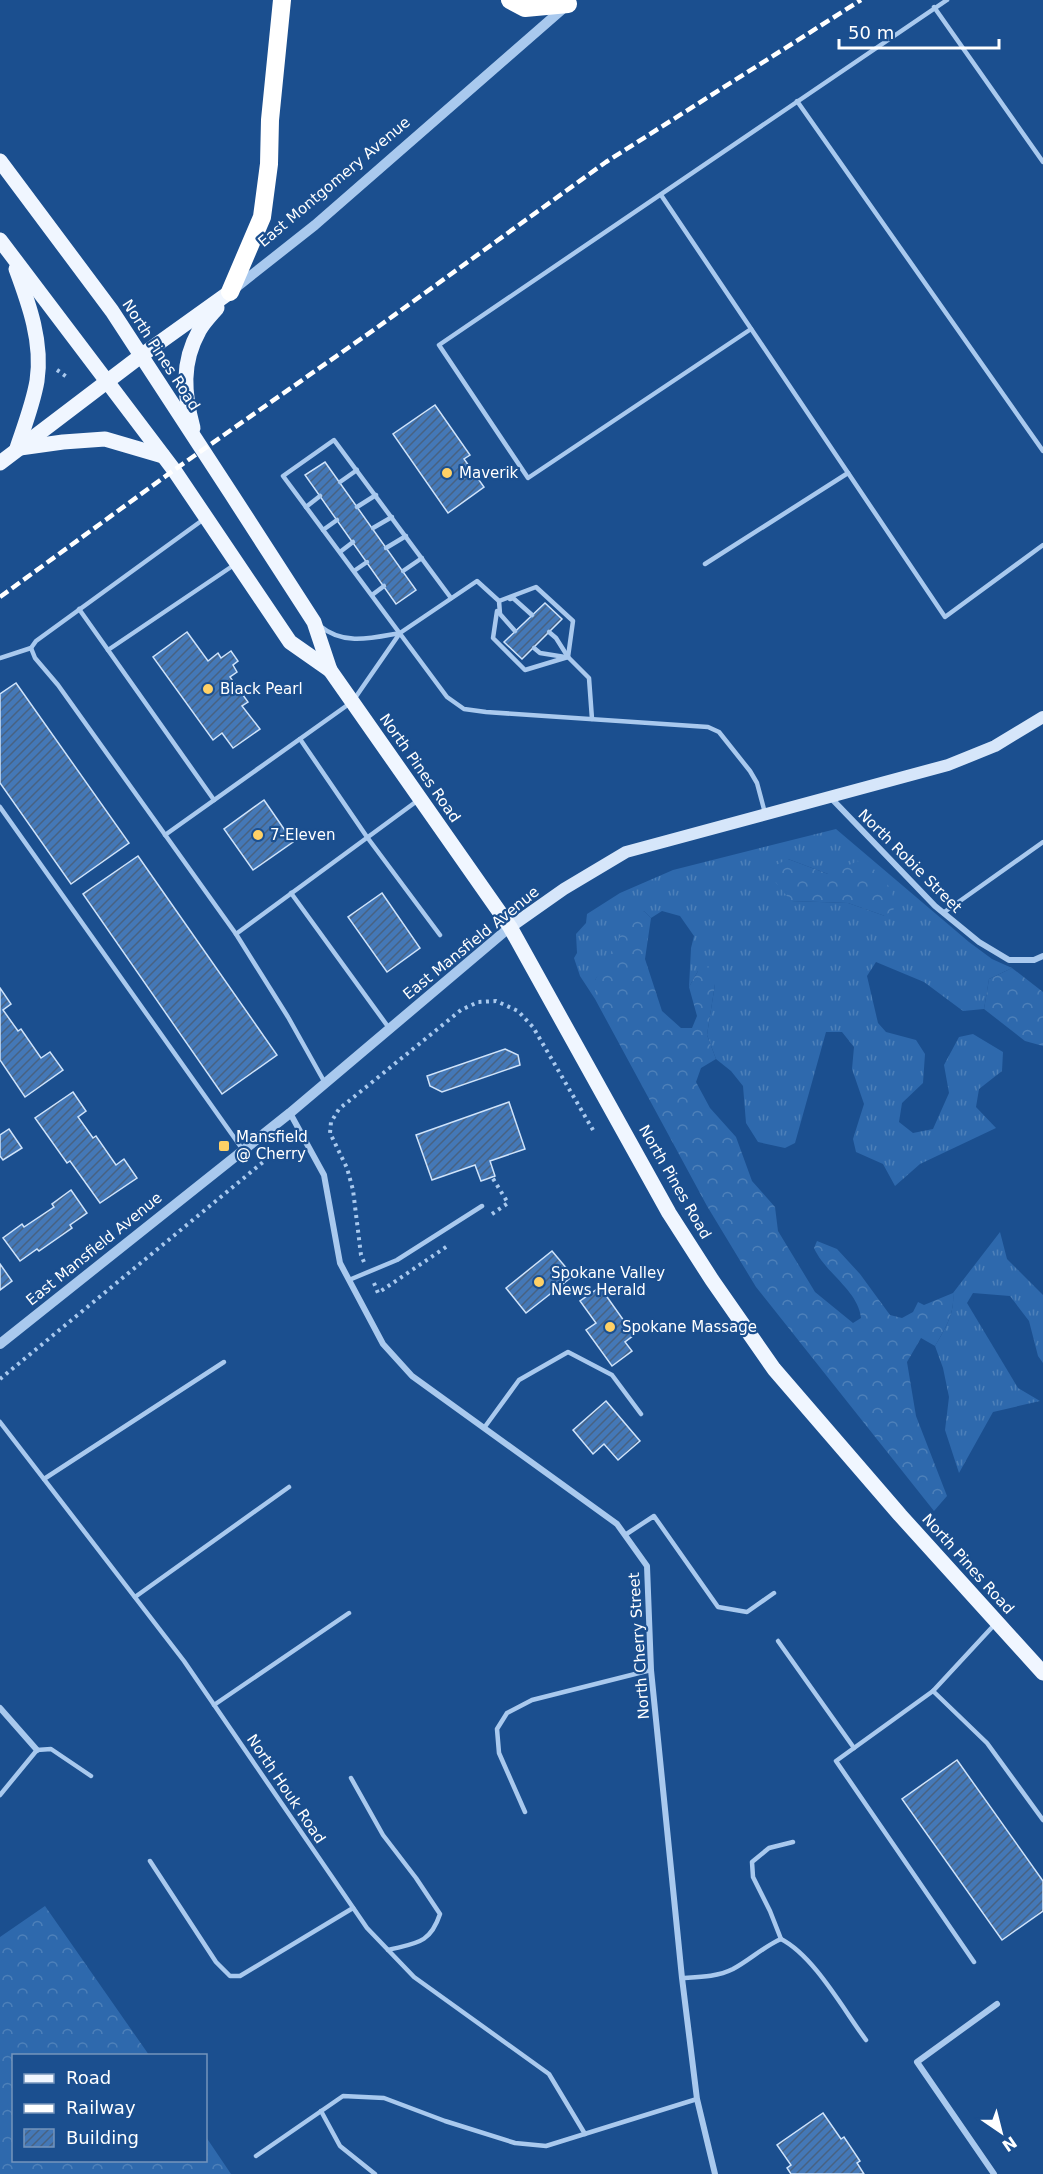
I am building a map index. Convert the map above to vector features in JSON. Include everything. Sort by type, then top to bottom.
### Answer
[{"type":"highway","points":[[230,292],[262,218],[282,0]]},
{"type":"highway","points":[[510,0],[525,8],[571,2]]},
{"type":"main road","name":"North Pines Road","points":[[0,161],[61,241],[142,356],[196,443],[314,621],[330,670],[510,927],[669,1213],[712,1280],[774,1369],[996,1623],[1043,1673]]},
{"type":"main road","points":[[5,246],[32,313],[37,351],[37,381],[17,448],[105,439],[164,456]]},
{"type":"main road","name":"North Pines Road","points":[[5,246],[164,456],[290,642],[330,670]]},
{"type":"main road","name":"East Montgomery Avenue","points":[[0,463],[17,448],[230,292]]},
{"type":"main road","points":[[196,443],[186,400],[187,361],[199,330],[230,292]]},
{"type":"main road","name":"East Mansfield Avenue","points":[[510,927],[564,889],[626,852],[948,765],[995,746],[1043,717]]},
{"type":"street","name":"East Montgomery Avenue","points":[[230,292],[315,225],[571,2]]},
{"type":"street","name":"North Robie Street","points":[[829,796],[943,913],[979,942],[1009,960],[1034,960],[1043,956]]},
{"type":"street","name":"East Mansfield Avenue","points":[[0,1344],[290,1113],[510,927]]},
{"type":"street","name":"North Cherry Street","points":[[290,1113],[324,1175],[340,1263],[383,1344],[412,1376],[617,1524],[646,1566],[651,1670],[682,1978],[697,2099],[715,2174]]},
{"type":"street","points":[[0,1708],[37,1750]]},
{"type":"street","points":[[994,2174],[917,2062],[997,2004]]},
{"type":"lane","points":[[751,329],[528,478],[439,345],[947,0]]},
{"type":"lane","points":[[934,7],[1043,162]]},
{"type":"lane","points":[[797,101],[1043,452]]},
{"type":"lane","points":[[661,195],[945,617],[1043,545]]},
{"type":"lane","points":[[452,597],[334,440],[283,476],[447,698],[464,709],[708,727],[719,732],[757,783],[765,813]]},
{"type":"lane","points":[[340,482],[357,470]]},
{"type":"lane","points":[[705,564],[848,473]]},
{"type":"lane","points":[[357,507],[376,495]]},
{"type":"lane","points":[[306,507],[320,496]]},
{"type":"lane","points":[[373,528],[392,517]]},
{"type":"lane","points":[[0,658],[31,648],[36,641],[205,518]]},
{"type":"lane","points":[[323,530],[337,520]]},
{"type":"lane","points":[[386,548],[406,536]]},
{"type":"lane","points":[[340,552],[353,542]]},
{"type":"lane","points":[[403,572],[422,558]]},
{"type":"lane","points":[[354,571],[367,562]]},
{"type":"lane","points":[[108,650],[236,563]]},
{"type":"lane","points":[[165,835],[352,702],[400,633],[477,581],[499,602],[500,614],[515,631]]},
{"type":"lane","points":[[372,595],[384,586]]},
{"type":"lane","points":[[499,602],[536,587],[573,621],[568,657]]},
{"type":"lane","points":[[499,602],[513,598],[532,615]]},
{"type":"lane","points":[[499,602],[493,638],[525,670],[568,657]]},
{"type":"lane","points":[[79,609],[214,800]]},
{"type":"lane","points":[[314,621],[329,633],[345,639],[371,638],[400,633]]},
{"type":"lane","points":[[549,632],[556,638],[568,657],[589,678],[592,719]]},
{"type":"lane","points":[[31,648],[34,658],[58,685],[236,934],[288,1017],[325,1083]]},
{"type":"lane","points":[[534,648],[540,653],[568,657]]},
{"type":"lane","points":[[300,739],[367,837],[440,935]]},
{"type":"lane","points":[[236,934],[420,799]]},
{"type":"lane","points":[[0,807],[243,1150]]},
{"type":"lane","points":[[943,913],[1043,842]]},
{"type":"lane","points":[[291,893],[389,1028]]},
{"type":"lane","points":[[349,1280],[397,1260],[482,1206]]},
{"type":"lane","points":[[484,1428],[519,1380],[568,1352],[612,1375],[641,1414]]},
{"type":"lane","points":[[44,1479],[224,1362]]},
{"type":"lane","name":"North Houk Road","points":[[0,1422],[135,1597],[214,1705],[367,1928],[414,1977],[549,2074],[585,2134]]},
{"type":"lane","points":[[135,1597],[289,1487]]},
{"type":"lane","points":[[624,1535],[654,1516],[718,1607],[747,1612],[774,1593]]},
{"type":"lane","points":[[214,1705],[349,1613]]},
{"type":"lane","points":[[974,1962],[836,1761],[933,1690],[996,1623]]},
{"type":"lane","points":[[778,1641],[854,1748]]},
{"type":"lane","points":[[525,1812],[500,1753],[497,1729],[507,1713],[532,1700],[651,1670]]},
{"type":"lane","points":[[933,1690],[987,1743],[1043,1820]]},
{"type":"lane","points":[[0,1795],[37,1750],[51,1749],[91,1776]]},
{"type":"lane","points":[[351,1778],[383,1834],[440,1914],[435,1930],[420,1942],[388,1950]]},
{"type":"lane","points":[[793,1842],[769,1848],[752,1862],[753,1877],[781,1939],[793,1946],[811,1964],[866,2040]]},
{"type":"lane","points":[[150,1862],[216,1962],[230,1976],[240,1976],[352,1908]]},
{"type":"lane","points":[[682,1978],[708,1977],[732,1969],[766,1945],[781,1939]]},
{"type":"lane","points":[[256,2156],[343,2096],[384,2098],[445,2121],[515,2143],[546,2146],[697,2099]]},
{"type":"lane","points":[[321,2111],[340,2146],[375,2174]]},
{"type":"path","points":[[57,370],[67,377]]},
{"type":"path","points":[[430,1258],[378,1293],[361,1255],[353,1190],[347,1168],[330,1133],[331,1122],[339,1109],[461,1010],[478,1002],[496,1001],[518,1011],[533,1027],[592,1130]]},
{"type":"path","points":[[0,1379],[268,1158],[278,1153]]},
{"type":"green space","points":[[836,829],[969,942],[992,959],[1012,968],[989,979],[984,1009],[963,1011],[924,982],[876,962],[867,976],[878,1023],[886,1032],[916,1040],[925,1054],[923,1083],[902,1103],[899,1122],[913,1133],[933,1129],[949,1093],[944,1065],[959,1037],[973,1034],[1003,1052],[1002,1071],[979,1089],[976,1107],[996,1128],[920,1164],[895,1186],[883,1164],[856,1152],[853,1139],[864,1104],[852,1069],[854,1047],[842,1032],[826,1032],[795,1143],[785,1148],[758,1142],[746,1123],[743,1086],[731,1071],[716,1059],[707,1035],[715,972],[698,971],[689,987],[691,948],[694,936],[680,916],[662,911],[651,918],[644,911],[595,980],[595,999],[580,976],[574,958],[577,953],[576,934],[586,923],[587,914],[620,893],[673,870]],"holes":[[[788,859],[828,874],[885,916],[848,903],[791,901]]]},
{"type":"green space","points":[[788,859],[828,874],[858,861],[875,870],[892,890],[894,909],[885,916],[848,903],[791,901],[773,879],[776,865]]},
{"type":"green space","points":[[644,911],[651,918],[645,959],[662,1011],[681,1028],[692,1028],[697,1016],[689,987],[698,971],[708,966],[715,972],[707,1035],[716,1059],[701,1068],[696,1082],[710,1108],[736,1137],[752,1181],[775,1207],[778,1231],[815,1292],[853,1323],[861,1318],[859,1308],[848,1290],[819,1257],[814,1248],[817,1241],[837,1249],[860,1274],[890,1315],[902,1318],[913,1312],[918,1302],[924,1305],[953,1293],[951,1315],[935,1346],[921,1338],[907,1362],[916,1416],[947,1496],[934,1511],[756,1287],[707,1206],[595,999],[595,980],[628,922]]},
{"type":"green space","points":[[1012,968],[1043,992],[1043,1046],[1025,1041],[984,1009],[989,979]]},
{"type":"green space","points":[[1000,1232],[1007,1259],[1043,1295],[1043,1363],[1038,1356],[1029,1321],[1010,1296],[973,1293],[967,1303],[1018,1388],[1040,1401],[993,1412],[959,1473],[945,1430],[949,1397],[943,1368],[935,1346],[951,1315],[953,1293]]},
{"type":"green space","points":[[45,1906],[148,2054],[12,2054],[12,2162],[207,2162],[207,2138],[231,2174],[0,2174],[0,1937]]},
{"type":"building","name":"Maverik","points":[[435,405],[470,455],[464,459],[484,487],[448,513],[393,434]]},
{"type":"building","points":[[325,462],[416,590],[396,604],[305,475]]},
{"type":"building","points":[[545,603],[562,619],[522,659],[504,642]]},
{"type":"building","name":"Black Pearl","points":[[187,632],[208,661],[218,653],[221,658],[231,651],[238,661],[233,665],[237,672],[230,677],[248,702],[242,706],[260,729],[233,748],[222,733],[213,740],[153,657]]},
{"type":"building","points":[[16,683],[129,843],[71,884],[0,783],[0,694]]},
{"type":"building","name":"7-Eleven","points":[[264,800],[293,842],[253,870],[224,829]]},
{"type":"building","points":[[138,856],[277,1055],[222,1094],[83,894]]},
{"type":"building","points":[[382,893],[420,948],[387,972],[348,917]]},
{"type":"building","points":[[0,988],[11,1004],[3,1010],[18,1031],[21,1029],[41,1058],[50,1052],[63,1070],[25,1097],[0,1060]]},
{"type":"building","points":[[505,1049],[518,1055],[520,1065],[442,1092],[430,1086],[427,1076]]},
{"type":"building","points":[[73,1092],[86,1111],[78,1117],[93,1138],[96,1136],[116,1165],[124,1159],[137,1178],[100,1203],[70,1161],[67,1163],[35,1118]]},
{"type":"building","points":[[509,1102],[525,1149],[490,1161],[495,1176],[481,1181],[475,1165],[432,1180],[416,1135]]},
{"type":"building","points":[[9,1129],[22,1148],[3,1160],[0,1156],[0,1135]]},
{"type":"building","points":[[71,1190],[87,1213],[70,1225],[72,1228],[20,1261],[3,1238],[22,1224],[24,1227],[54,1207],[52,1204]]},
{"type":"building","name":"Spokane Valley News Herald","points":[[552,1251],[573,1276],[526,1313],[506,1288]]},
{"type":"building","points":[[0,1264],[12,1281],[0,1290]]},
{"type":"building","name":"Spokane Massage","points":[[600,1287],[634,1335],[625,1342],[632,1351],[612,1366],[586,1330],[596,1323],[580,1301]]},
{"type":"building","points":[[606,1401],[640,1441],[618,1460],[604,1444],[593,1454],[573,1430]]},
{"type":"building","points":[[957,1760],[1043,1881],[1043,1911],[1002,1940],[902,1799]]},
{"type":"building","points":[[823,2113],[841,2139],[844,2137],[860,2161],[857,2163],[864,2174],[791,2174],[787,2168],[791,2165],[777,2145]]},
{"type":"railway","points":[[0,597],[606,162],[861,0]]},
{"type":"place","name":"Maverik","points":[[447,473]]},
{"type":"place","name":"Black Pearl","points":[[208,689]]},
{"type":"place","name":"7-Eleven","points":[[258,835]]},
{"type":"place","name":"Mansfield @ Cherry","points":[[224,1146]]},
{"type":"place","name":"Spokane Valley News Herald","points":[[539,1282]]},
{"type":"place","name":"Spokane Massage","points":[[610,1327]]}]
